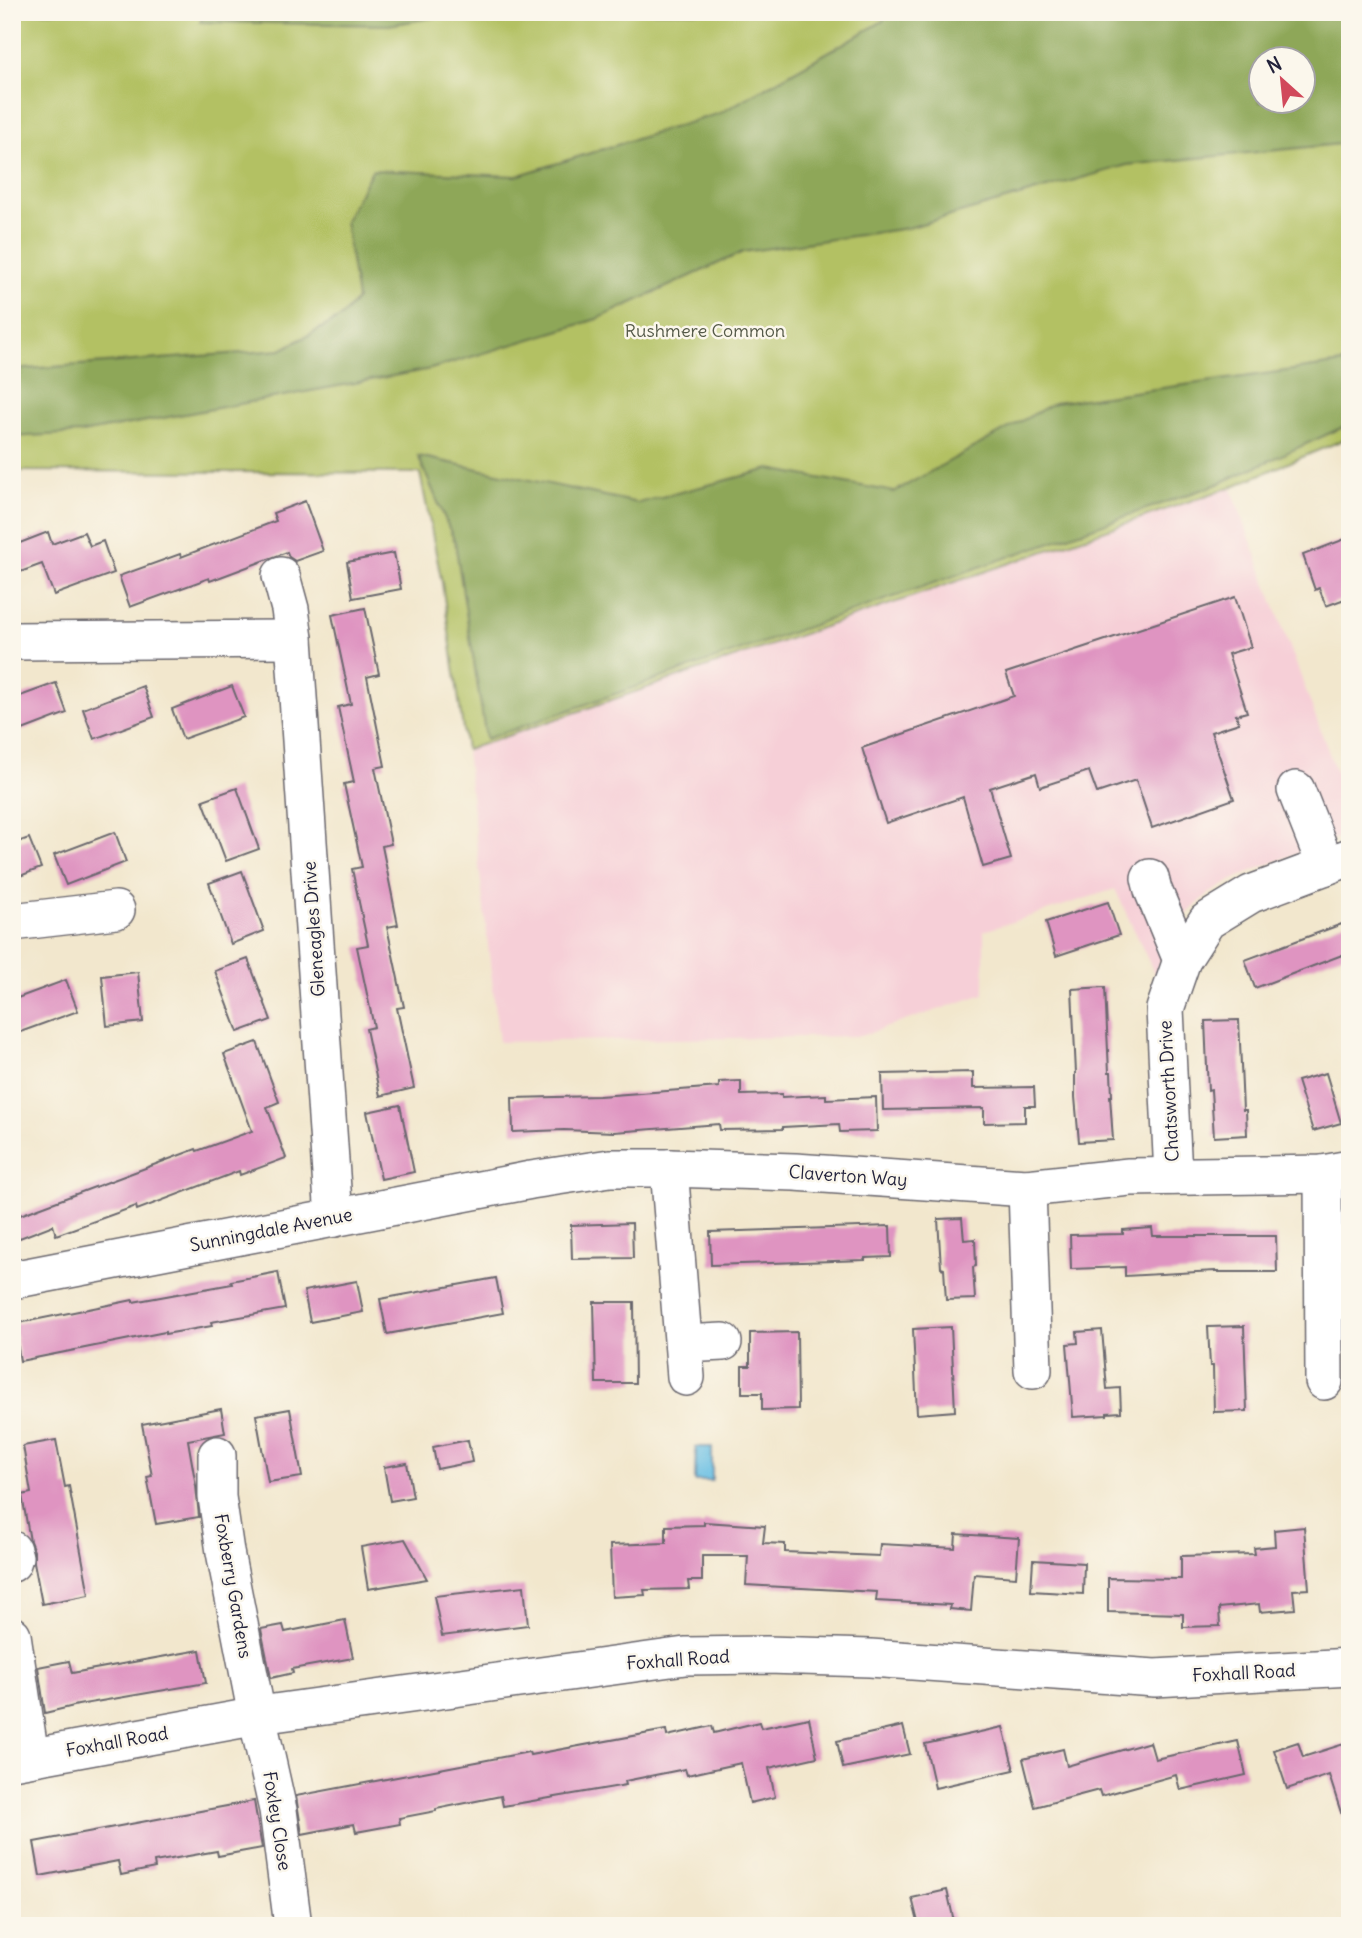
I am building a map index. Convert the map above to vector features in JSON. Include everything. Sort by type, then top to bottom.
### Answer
[{"type":"street","name":"Gleneagles Drive","points":[[281,576],[290,609],[294,639],[334,1218]]},
{"type":"street","points":[[12,641],[294,639]]},
{"type":"street","points":[[1296,790],[1338,862]]},
{"type":"street","name":"Chatsworth Drive","points":[[1173,1176],[1165,1009],[1182,960],[1207,921],[1251,894],[1338,862]]},
{"type":"street","points":[[1150,878],[1182,960]]},
{"type":"street","points":[[12,922],[116,910]]},
{"type":"street","name":"Claverton Way","points":[[531,1180],[610,1168],[669,1168],[795,1172],[1027,1188],[1129,1177],[1336,1171],[1324,1381]]},
{"type":"street","points":[[669,1168],[685,1361],[723,1342]]},
{"type":"street","name":"Sunningdale Avenue","points":[[12,1280],[531,1180]]},
{"type":"street","points":[[1027,1188],[1032,1370]]},
{"type":"street","name":"Foxberry Gardens","points":[[217,1455],[217,1497],[225,1552],[257,1716]]},
{"type":"street","points":[[12,1550],[12,1563]]},
{"type":"street","points":[[12,1635],[21,1759]]},
{"type":"street","name":"Foxhall Road","points":[[21,1759],[257,1716],[685,1656],[870,1657],[1155,1678],[1350,1667]]},
{"type":"street","name":"Foxley Close","points":[[257,1716],[278,1810],[293,1926]]},
{"type":"shaded area","points":[[1231,487],[1350,810],[1350,833],[1261,867],[1207,895],[1183,918],[1169,940],[1155,975],[1115,889],[984,931],[984,994],[861,1036],[499,1042],[466,750]]},
{"type":"green space","name":"Rushmere Common","points":[[12,12],[1350,12],[1350,437],[1231,487],[466,750],[442,583],[420,473],[12,471]]},
{"type":"green space","points":[[205,12],[467,12],[389,25],[200,22]]},
{"type":"green space","points":[[886,12],[1350,12],[1350,143],[1127,165],[908,228],[743,252],[597,319],[431,369],[82,433],[12,437],[12,370],[281,350],[340,318],[357,299],[345,221],[372,170],[516,176],[720,113],[883,21]]},
{"type":"green space","points":[[1350,362],[1350,424],[1218,484],[486,739],[455,542],[418,456],[638,503],[770,469],[894,492],[1054,403]]},
{"type":"water","points":[[696,1447],[712,1447],[712,1481],[695,1481]]},
{"type":"building","points":[[305,501],[323,551],[295,561],[287,552],[130,607],[119,576],[180,554],[181,557],[276,521],[273,513]]},
{"type":"building","points":[[48,532],[52,544],[84,532],[90,546],[103,541],[114,573],[54,595],[42,564],[12,575],[12,546]]},
{"type":"building","points":[[1345,539],[1350,551],[1350,597],[1326,606],[1319,588],[1315,590],[1303,555]]},
{"type":"building","points":[[394,553],[401,589],[353,598],[347,562]]},
{"type":"building","points":[[1235,597],[1251,647],[1228,654],[1247,712],[1236,715],[1239,723],[1211,732],[1234,799],[1152,828],[1136,780],[1097,793],[1089,771],[1040,787],[1036,773],[990,788],[1011,859],[983,867],[963,797],[886,823],[862,748],[1014,696],[1006,673]]},
{"type":"building","points":[[365,608],[379,674],[367,677],[385,766],[375,768],[391,844],[382,846],[398,925],[387,927],[404,1007],[397,1008],[414,1088],[380,1096],[366,1029],[374,1027],[357,947],[368,945],[352,869],[362,867],[344,784],[354,782],[338,707],[351,704],[332,615]]},
{"type":"building","points":[[56,683],[67,713],[12,734],[12,699]]},
{"type":"building","points":[[143,686],[154,717],[94,739],[83,709]]},
{"type":"building","points":[[232,686],[244,717],[183,739],[172,709]]},
{"type":"building","points":[[237,788],[259,849],[226,861],[203,800]]},
{"type":"building","points":[[115,832],[126,862],[66,885],[54,855]]},
{"type":"building","points":[[29,838],[41,868],[12,879],[12,844]]},
{"type":"building","points":[[242,871],[264,931],[231,944],[209,883]]},
{"type":"building","points":[[1108,902],[1119,935],[1056,956],[1046,922]]},
{"type":"building","points":[[1350,921],[1350,952],[1255,988],[1245,960]]},
{"type":"building","points":[[248,959],[271,1020],[238,1032],[215,971]]},
{"type":"building","points":[[138,972],[143,1022],[107,1026],[102,976]]},
{"type":"building","points":[[66,980],[78,1011],[12,1035],[12,1000]]},
{"type":"building","points":[[1105,987],[1113,1140],[1079,1142],[1072,989]]},
{"type":"building","points":[[1239,1020],[1243,1110],[1246,1110],[1247,1135],[1214,1137],[1211,1090],[1208,1091],[1205,1021]]},
{"type":"building","points":[[257,1042],[279,1102],[267,1107],[286,1158],[240,1175],[239,1171],[137,1210],[136,1206],[56,1235],[53,1225],[12,1241],[12,1218],[196,1149],[197,1151],[252,1131],[224,1054]]},
{"type":"building","points":[[973,1072],[973,1088],[1034,1087],[1035,1106],[1025,1106],[1025,1122],[984,1123],[984,1108],[883,1110],[882,1074]]},
{"type":"building","points":[[1326,1073],[1341,1123],[1313,1131],[1297,1081]]},
{"type":"building","points":[[741,1081],[741,1095],[826,1095],[826,1099],[876,1097],[877,1131],[840,1132],[839,1124],[783,1129],[720,1130],[719,1124],[614,1132],[513,1132],[512,1098],[654,1092],[719,1087],[719,1082]]},
{"type":"building","points":[[400,1105],[414,1172],[381,1179],[367,1112]]},
{"type":"building","points":[[962,1218],[964,1240],[975,1239],[975,1299],[946,1300],[938,1219]]},
{"type":"building","points":[[632,1223],[633,1258],[572,1259],[571,1225]]},
{"type":"building","points":[[890,1226],[891,1257],[711,1265],[710,1232]]},
{"type":"building","points":[[1152,1228],[1153,1236],[1276,1236],[1277,1272],[1215,1271],[1125,1276],[1125,1267],[1071,1269],[1070,1235],[1123,1234],[1123,1230]]},
{"type":"building","points":[[278,1272],[285,1309],[211,1322],[212,1326],[165,1332],[20,1361],[14,1324],[133,1300],[232,1284],[231,1281]]},
{"type":"building","points":[[496,1278],[503,1313],[387,1334],[380,1299]]},
{"type":"building","points":[[357,1281],[363,1312],[310,1322],[304,1291]]},
{"type":"building","points":[[594,1302],[634,1302],[635,1383],[596,1383]]},
{"type":"building","points":[[1244,1326],[1247,1411],[1214,1412],[1213,1366],[1210,1366],[1208,1327]]},
{"type":"building","points":[[951,1327],[955,1411],[917,1414],[913,1329]]},
{"type":"building","points":[[1102,1330],[1107,1389],[1120,1388],[1121,1412],[1073,1417],[1067,1344],[1078,1343],[1077,1332]]},
{"type":"building","points":[[797,1332],[798,1409],[762,1410],[762,1393],[742,1393],[742,1366],[750,1366],[750,1333]]},
{"type":"building","points":[[221,1409],[225,1433],[188,1440],[199,1517],[156,1524],[147,1477],[152,1476],[142,1424]]},
{"type":"building","points":[[290,1409],[302,1477],[268,1482],[256,1415]]},
{"type":"building","points":[[56,1440],[65,1487],[69,1486],[89,1595],[42,1604],[22,1495],[31,1493],[23,1446]]},
{"type":"building","points":[[468,1440],[472,1462],[437,1469],[433,1447]]},
{"type":"building","points":[[407,1463],[413,1497],[390,1501],[384,1467]]},
{"type":"building","points":[[704,1522],[765,1526],[763,1543],[785,1544],[785,1552],[879,1556],[880,1544],[955,1548],[956,1534],[1019,1538],[1016,1577],[974,1574],[971,1611],[950,1609],[951,1605],[876,1601],[877,1592],[746,1585],[748,1556],[702,1556],[702,1581],[688,1581],[689,1589],[644,1590],[645,1595],[612,1597],[610,1545],[666,1543],[666,1526],[704,1525]]},
{"type":"building","points":[[1304,1527],[1309,1589],[1293,1590],[1295,1609],[1260,1612],[1259,1604],[1219,1608],[1220,1626],[1183,1627],[1183,1614],[1108,1612],[1108,1578],[1181,1579],[1181,1556],[1255,1554],[1254,1548],[1275,1546],[1274,1530]]},
{"type":"building","points":[[405,1539],[427,1579],[368,1589],[361,1547]]},
{"type":"building","points":[[1033,1560],[1084,1563],[1083,1594],[1031,1591]]},
{"type":"building","points":[[524,1586],[528,1625],[442,1636],[434,1596]]},
{"type":"building","points":[[345,1620],[353,1658],[292,1669],[293,1673],[271,1678],[261,1629],[283,1625],[285,1632]]},
{"type":"building","points":[[200,1650],[206,1683],[45,1713],[38,1667],[69,1661],[72,1673]]},
{"type":"building","points":[[809,1718],[817,1757],[769,1768],[775,1797],[750,1803],[741,1763],[687,1775],[685,1769],[625,1781],[626,1785],[503,1806],[501,1796],[399,1818],[400,1824],[356,1832],[354,1824],[302,1834],[296,1796],[529,1752],[530,1755],[666,1730],[667,1736],[712,1726],[714,1733],[759,1722],[761,1728]]},
{"type":"building","points":[[903,1726],[910,1754],[843,1768],[837,1741]]},
{"type":"building","points":[[1003,1727],[1014,1770],[935,1788],[925,1744]]},
{"type":"building","points":[[1238,1741],[1246,1775],[1180,1790],[1176,1775],[1101,1796],[1099,1790],[1035,1807],[1023,1759],[1063,1749],[1067,1766],[1150,1742],[1155,1759]]},
{"type":"building","points":[[1298,1742],[1303,1757],[1350,1742],[1350,1824],[1345,1825],[1329,1775],[1287,1789],[1274,1750]]},
{"type":"building","points":[[254,1801],[262,1848],[218,1856],[217,1851],[154,1862],[155,1868],[121,1875],[118,1861],[40,1876],[34,1842]]},
{"type":"building","points":[[947,1890],[955,1926],[919,1926],[912,1898]]}]
